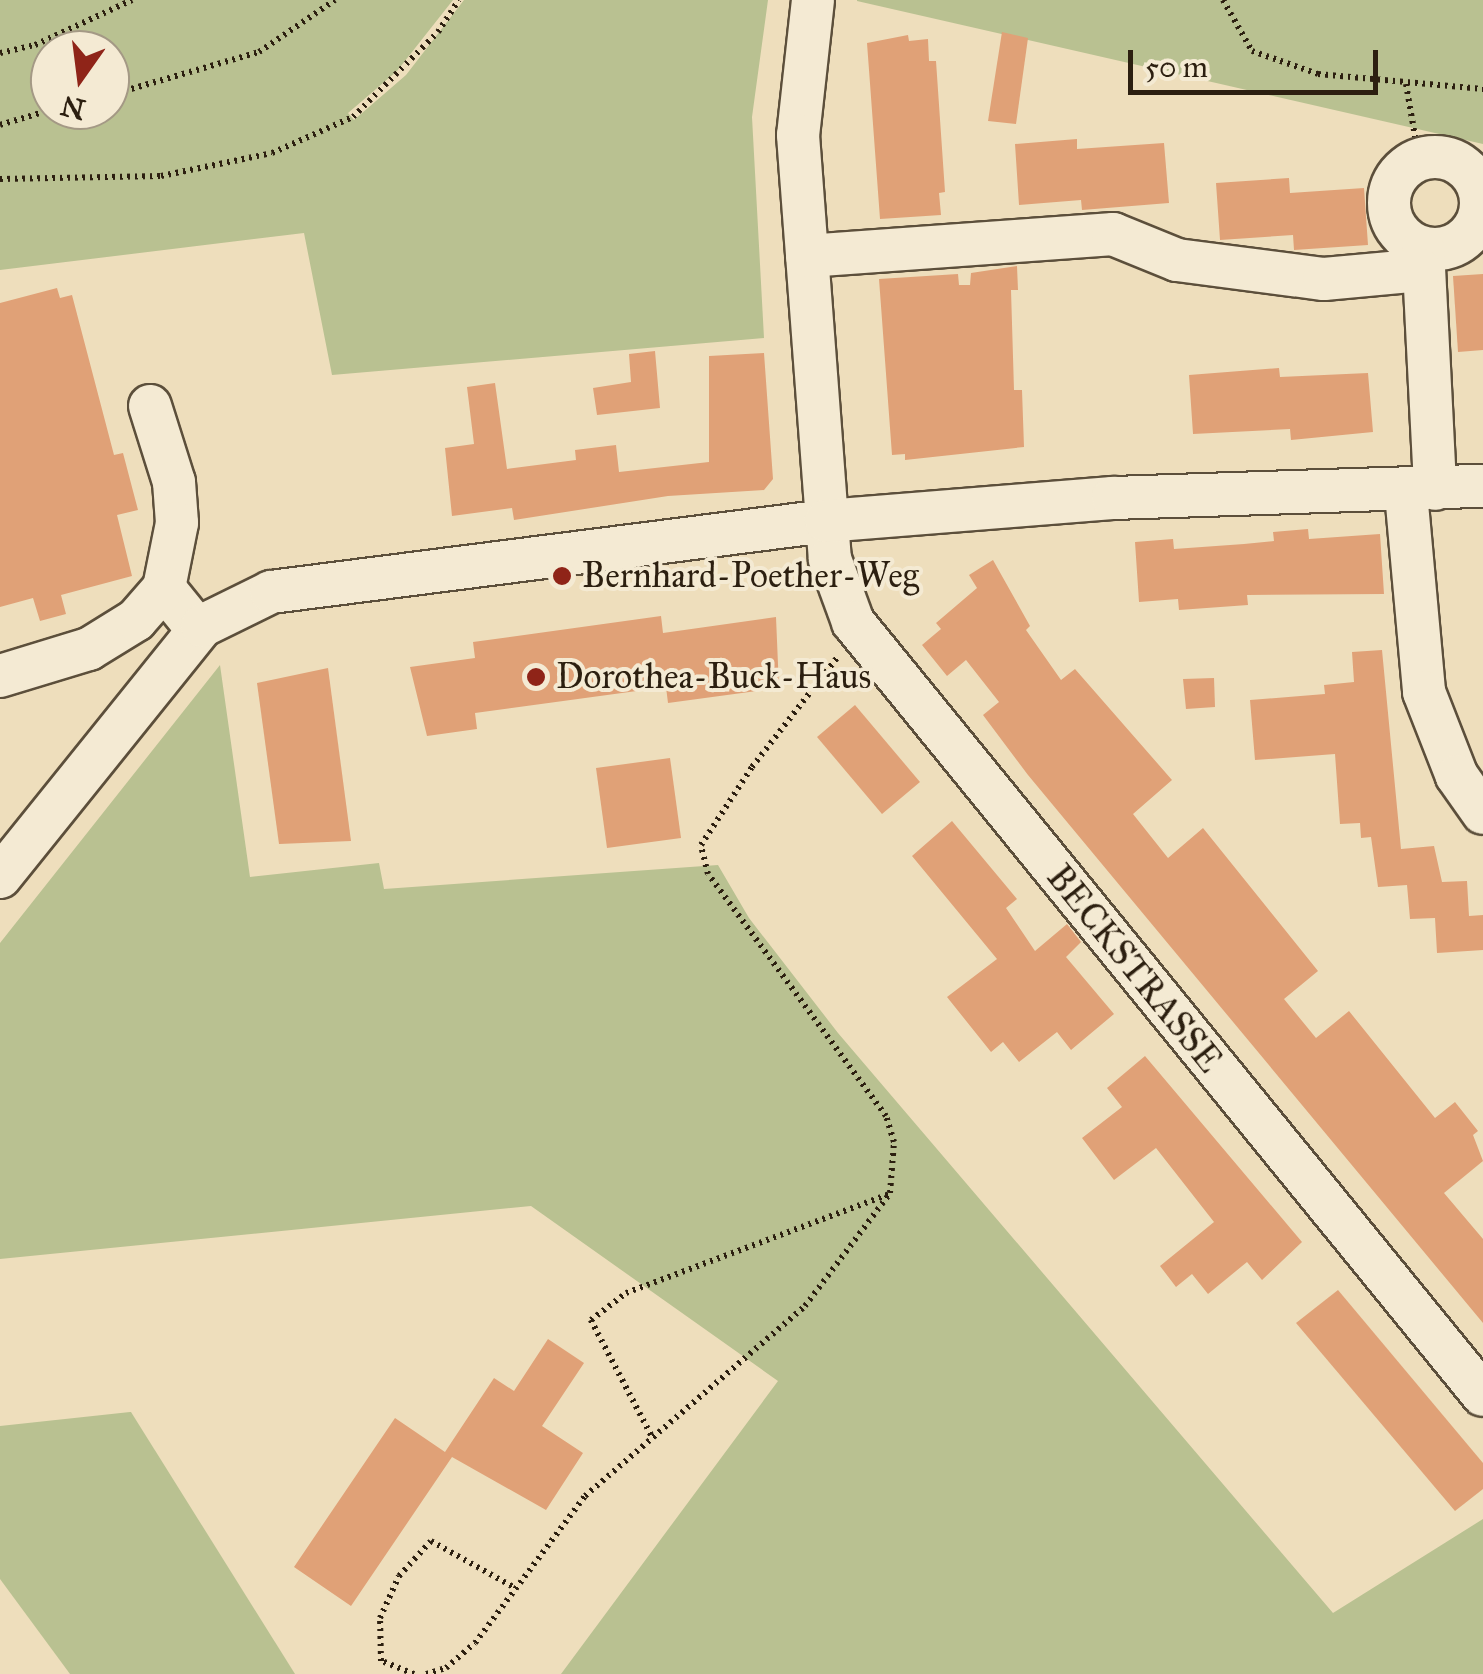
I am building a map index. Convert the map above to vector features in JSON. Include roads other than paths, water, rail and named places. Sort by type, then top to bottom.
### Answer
[{"type":"street","name":"BECKSTRASSE","points":[[813,0],[798,135],[806,256],[830,559],[859,630],[1483,1395]]},
{"type":"street","points":[[806,256],[1113,234],[1177,260],[1324,279],[1422,259],[1464,239],[1482,200],[1460,164],[1418,159],[1396,177],[1388,205],[1398,232],[1422,259],[1424,692],[1458,776],[1483,813]]},
{"type":"street","points":[[0,676],[89,649],[136,620],[164,588],[177,523],[174,482],[150,406]]},
{"type":"street","points":[[0,877],[198,630],[272,592],[826,521],[1113,498],[1483,486]]},
{"type":"street","points":[[164,588],[198,630]]},
{"type":"place","name":"Bernhard-Poether-Weg","points":[[562,576]]},
{"type":"place","name":"Dorothea-Buck-Haus","points":[[536,677]]}]
